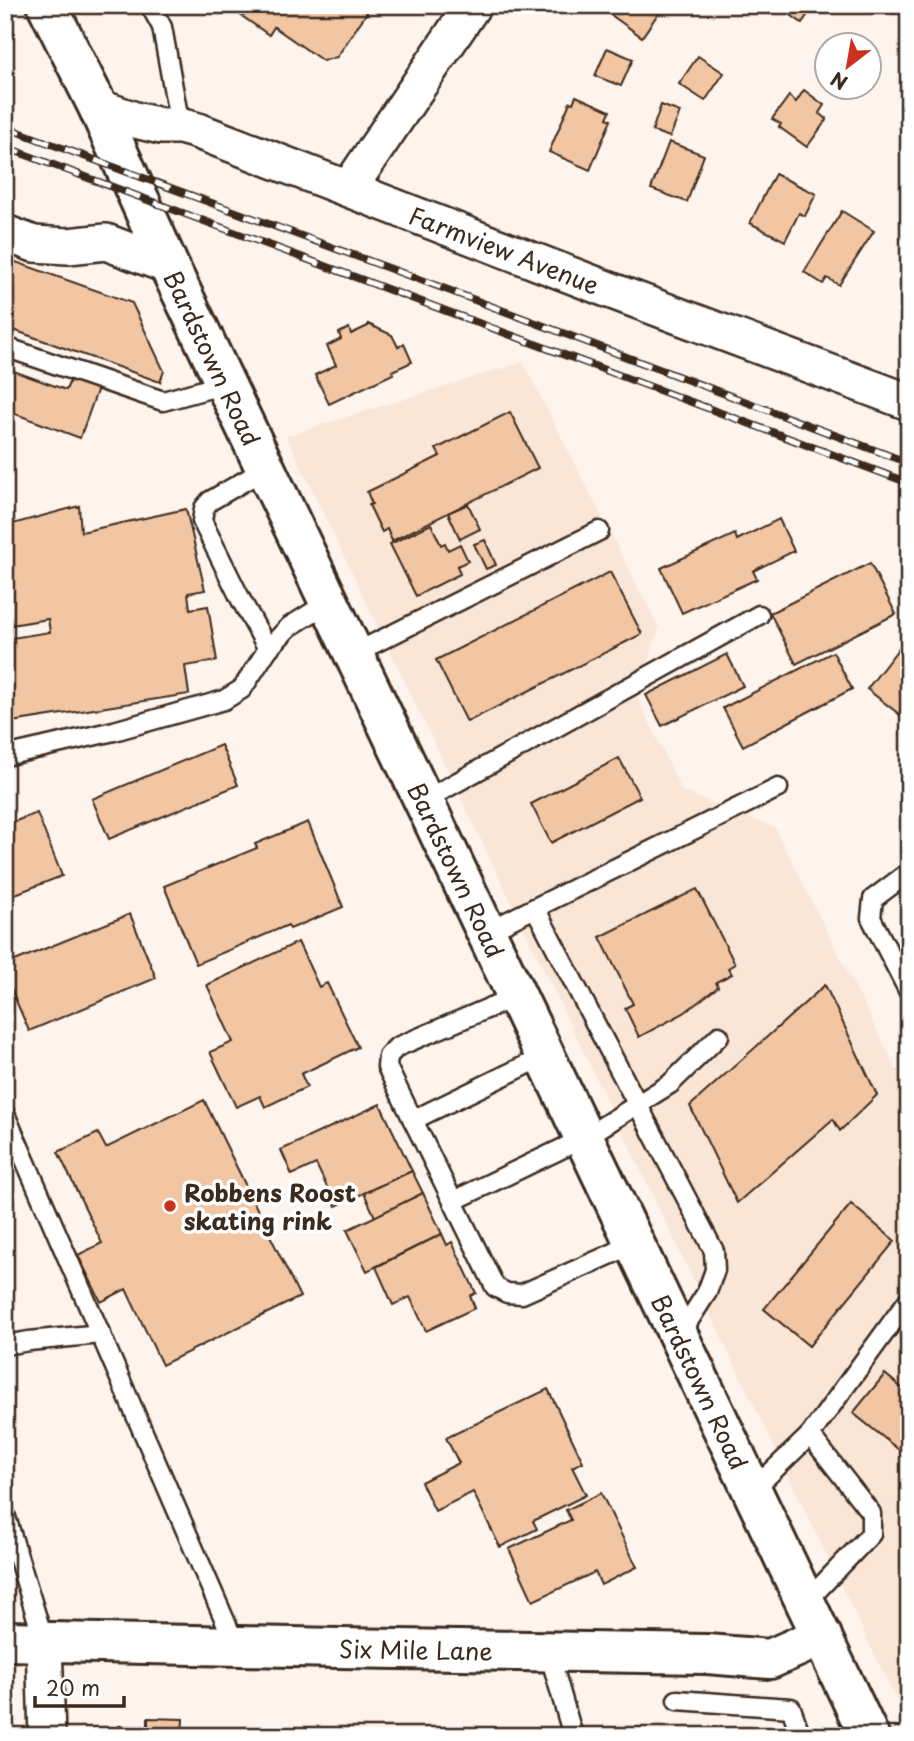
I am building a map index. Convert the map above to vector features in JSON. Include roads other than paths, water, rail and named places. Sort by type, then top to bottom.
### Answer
[{"type":"main road","name":"Bardstown Road","points":[[47,5],[98,107],[169,267],[265,469],[806,1602],[862,1734]]},
{"type":"main road","name":"Six Mile Lane","points":[[5,1640],[707,1654],[770,1659],[822,1636]]},
{"type":"street","points":[[349,188],[473,5]]},
{"type":"street","name":"Farmview Avenue","points":[[98,107],[135,120],[198,131],[909,402]]},
{"type":"street","points":[[5,233],[33,244],[68,246],[106,242],[169,267]]},
{"type":"street","points":[[44,1641],[47,1736]]},
{"type":"lane","points":[[150,5],[162,27],[180,126]]},
{"type":"lane","points":[[5,346],[163,401],[225,384]]},
{"type":"lane","points":[[265,469],[211,501],[204,508],[202,521],[268,649]]},
{"type":"lane","points":[[353,654],[599,531]]},
{"type":"lane","points":[[5,756],[114,731],[224,700],[242,689],[268,649],[289,628],[329,602]]},
{"type":"lane","points":[[423,801],[759,615]]},
{"type":"lane","points":[[486,932],[778,788]]},
{"type":"lane","points":[[909,872],[873,899],[871,918],[909,992]]},
{"type":"lane","points":[[535,908],[714,1251],[715,1270],[707,1292],[679,1336]]},
{"type":"lane","points":[[517,996],[397,1046],[388,1056],[387,1067],[412,1120],[495,1287],[507,1293],[522,1294],[634,1244]]},
{"type":"lane","points":[[453,1201],[584,1138],[638,1105],[670,1084],[719,1036]]},
{"type":"lane","points":[[412,1120],[545,1056]]},
{"type":"lane","points":[[6,1115],[236,1646]]},
{"type":"lane","points":[[752,1491],[810,1435],[909,1299]]},
{"type":"lane","points":[[5,1345],[101,1334]]},
{"type":"lane","points":[[806,1602],[871,1534],[871,1513],[810,1435]]},
{"type":"lane","points":[[5,1514],[44,1641]]},
{"type":"lane","points":[[549,1652],[573,1736]]},
{"type":"lane","points":[[677,1700],[791,1708],[801,1736]]},
{"type":"railway","points":[[5,127],[909,463]]},
{"type":"railway","points":[[5,147],[909,483]]},
{"type":"place","name":"Robbens Roost skating rink","points":[[170,1206]]}]
